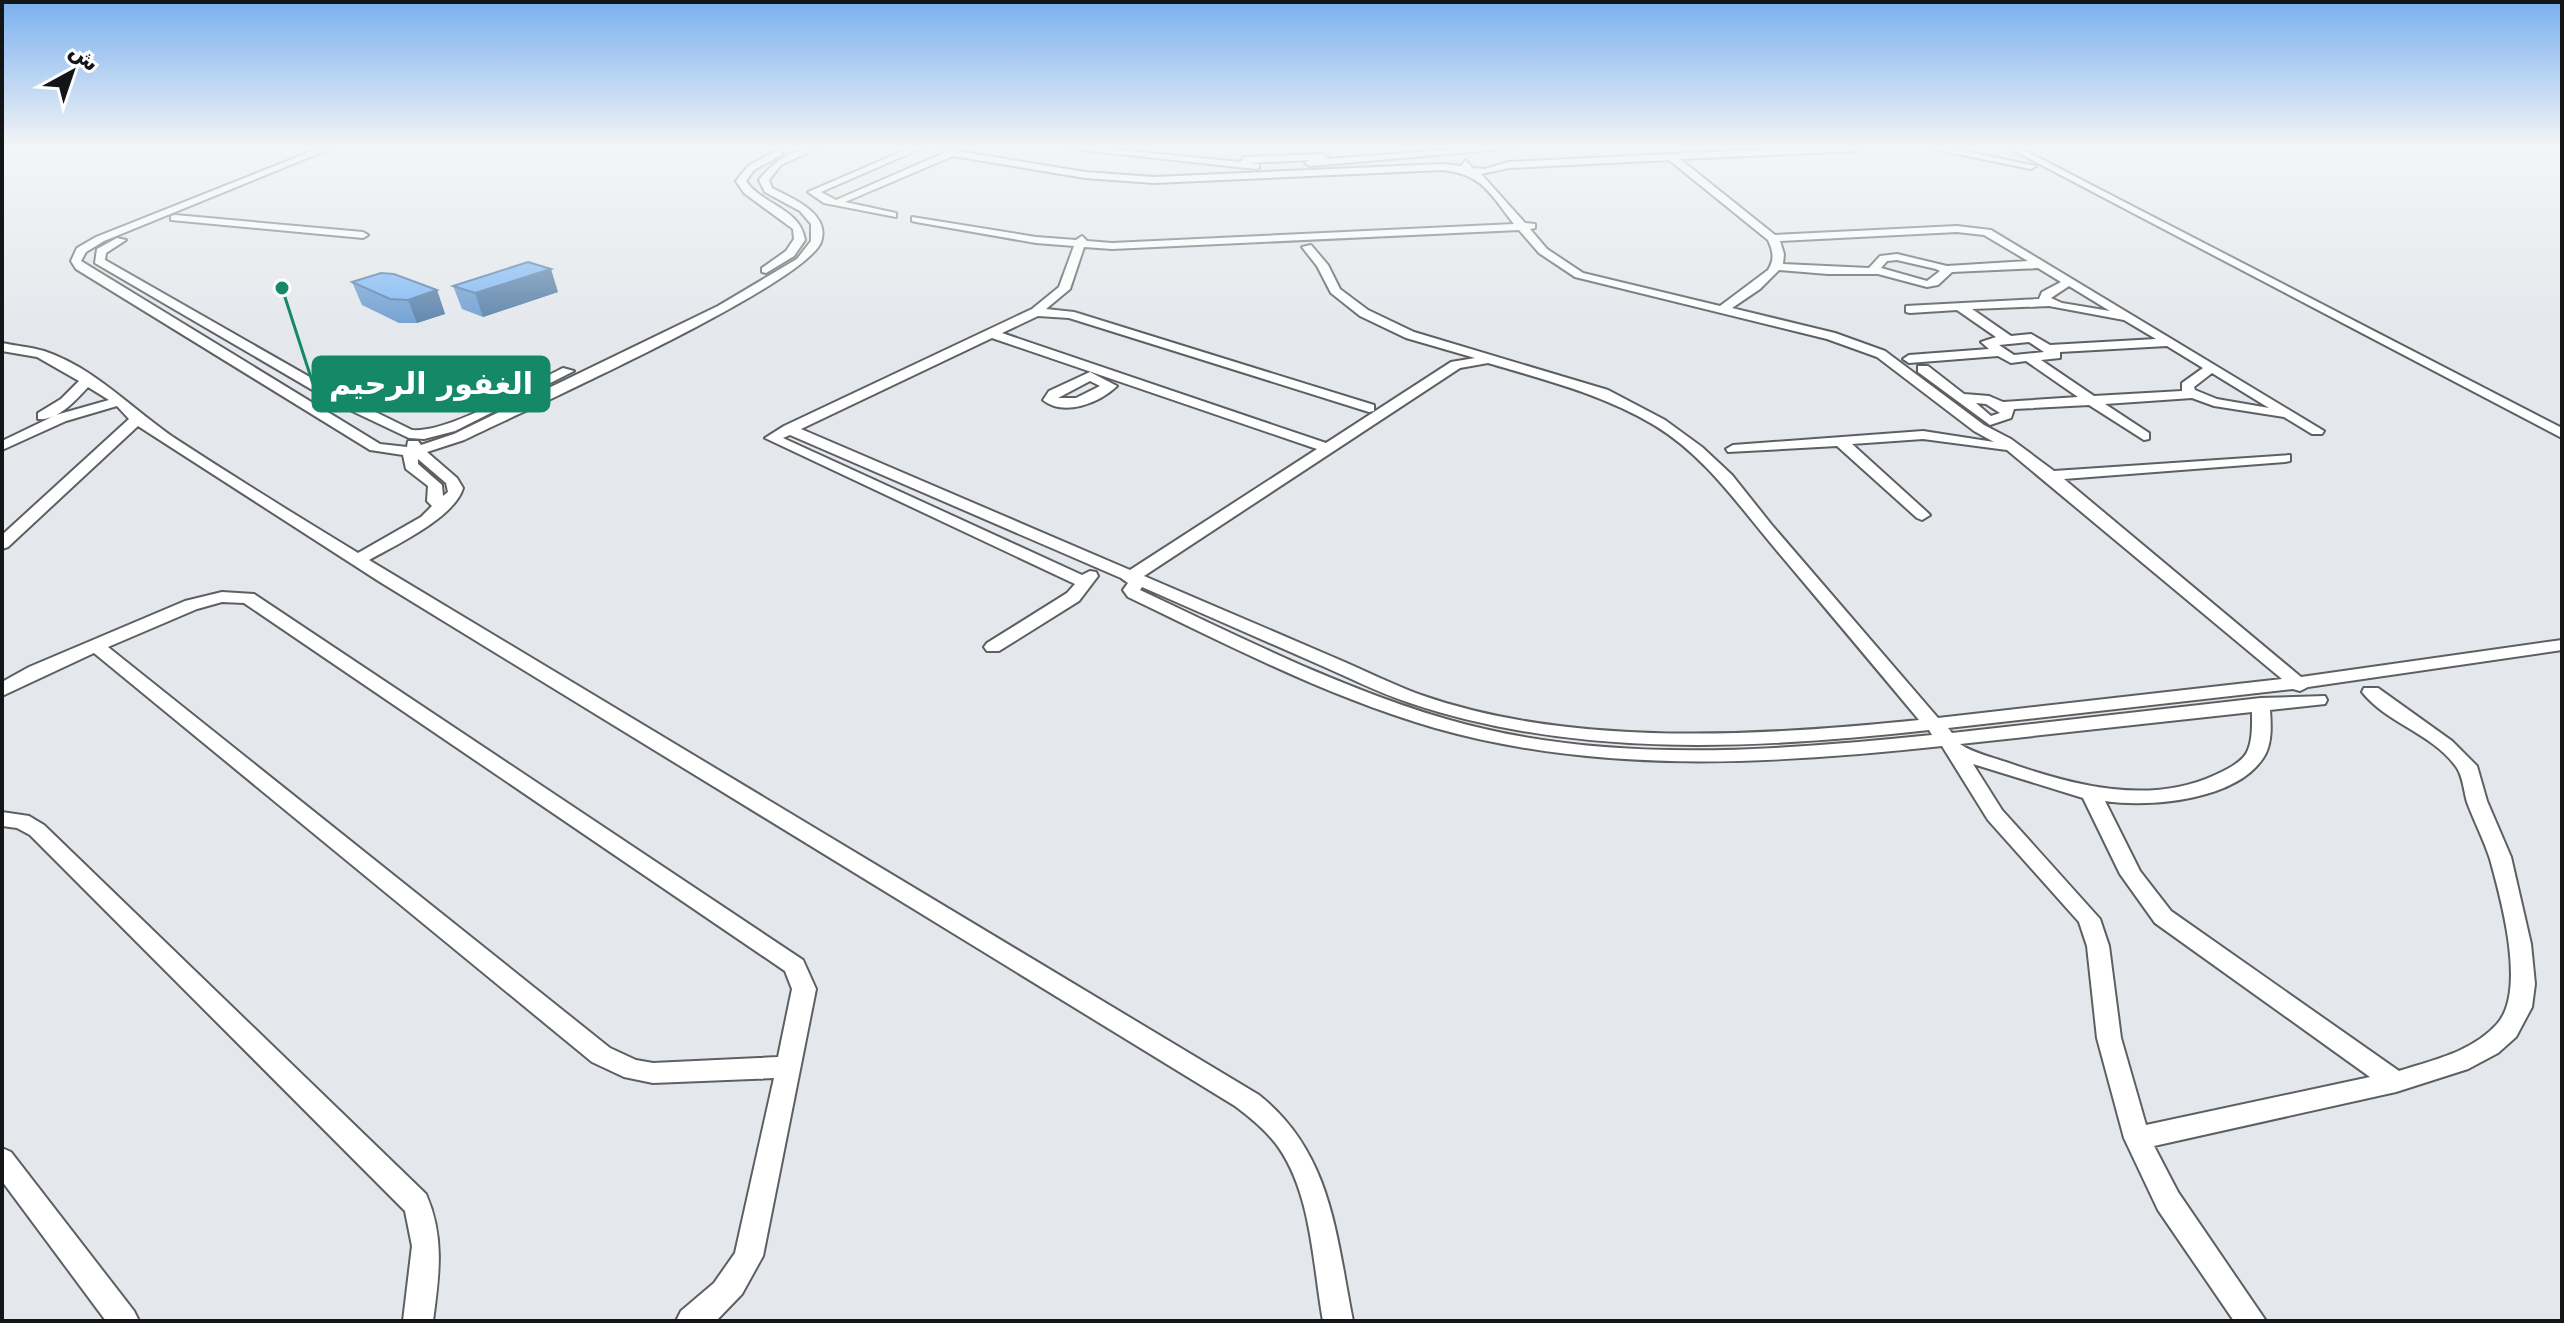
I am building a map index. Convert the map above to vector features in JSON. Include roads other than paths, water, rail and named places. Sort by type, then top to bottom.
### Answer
[{"type":"street","points":[[173,210],[100,239],[81,250],[76,258],[80,267],[375,447],[416,450],[459,437],[722,309],[793,267],[813,248],[817,229],[811,216],[801,210]]},
{"type":"street","points":[[194,210],[111,244],[98,258],[124,278],[338,399],[409,434],[424,435],[450,428],[685,315],[773,267],[795,246],[798,233],[794,221],[775,210]]},
{"type":"street","points":[[867,210],[892,215],[906,211]]},
{"type":"street","points":[[899,210],[918,217],[1011,237],[1081,242],[1312,239],[1525,223]]},
{"type":"street","points":[[1500,361],[1456,365],[1327,448],[1134,580],[1131,588],[1134,593],[1366,698],[1448,726],[1535,745],[1672,758],[1745,757],[2318,700],[2051,476],[2009,445],[1990,436],[1909,359],[1861,338],[1579,275],[1551,259],[1515,210]]},
{"type":"street","points":[[1737,210],[1773,238],[1779,254],[1777,267]]},
{"type":"street","points":[[2132,210],[2562,434]]},
{"type":"street","points":[[2152,210],[2562,420]]},
{"type":"street","points":[[892,215],[892,219],[899,221],[918,217]]},
{"type":"street","points":[[175,218],[363,235]]},
{"type":"street","points":[[1773,238],[1977,230],[1995,235],[2317,431]]},
{"type":"street","points":[[1857,234],[1889,257],[1947,269],[2042,264]]},
{"type":"street","points":[[1312,239],[1331,286],[1354,307],[1396,329],[1603,393],[1660,423],[1697,450],[1727,478],[1945,738],[1995,815],[2089,919],[2098,946],[2109,1038],[2137,1138],[2168,1201],[2251,1321]]},
{"type":"street","points":[[1081,242],[1064,289],[1036,312],[773,437],[1083,581]]},
{"type":"street","points":[[1876,271],[1874,267],[1889,257]]},
{"type":"street","points":[[1724,308],[1777,267],[1876,271],[1927,284],[1960,306],[2004,346],[2011,359],[2056,355],[2031,338],[2004,346],[1909,359]]},
{"type":"street","points":[[1927,284],[1934,283],[1947,269]]},
{"type":"street","points":[[2049,302],[2045,296],[2071,281]]},
{"type":"street","points":[[1910,309],[2049,302],[2131,319]]},
{"type":"street","points":[[704,305],[722,309]]},
{"type":"street","points":[[1724,308],[1871,349],[1990,421],[2005,434],[2009,445]]},
{"type":"street","points":[[1036,312],[1070,315],[1369,408]]},
{"type":"street","points":[[685,315],[702,319]]},
{"type":"street","points":[[172,325],[195,318]]},
{"type":"street","points":[[988,337],[1090,376]]},
{"type":"street","points":[[988,337],[1327,448]]},
{"type":"street","points":[[2048,349],[2168,342]]},
{"type":"street","points":[[1448,346],[1457,355],[1456,365]]},
{"type":"street","points":[[2,347],[47,357],[87,380],[120,401],[137,419],[386,578],[1185,1061],[1266,1114],[1288,1140],[1303,1169],[1338,1321]]},
{"type":"street","points":[[2028,357],[2144,436]]},
{"type":"street","points":[[2192,394],[2187,386],[2212,367]]},
{"type":"street","points":[[2,435],[66,402],[87,380]]},
{"type":"street","points":[[1923,435],[1936,429],[1956,403],[1989,400],[2003,406],[2192,394],[2214,402],[2292,416]]},
{"type":"street","points":[[2,446],[47,424],[120,401]]},
{"type":"street","points":[[1990,421],[2006,415],[2003,406]]},
{"type":"street","points":[[2,544],[137,419]]},
{"type":"street","points":[[31,422],[47,424]]},
{"type":"street","points":[[789,429],[1134,580]]},
{"type":"street","points":[[409,434],[416,450]]},
{"type":"street","points":[[1733,449],[1923,435],[2009,445]]},
{"type":"street","points":[[1841,442],[1922,515]]},
{"type":"street","points":[[360,559],[444,506],[435,501],[435,485],[411,466],[410,455],[416,450]]},
{"type":"street","points":[[2051,476],[2285,458]]},
{"type":"street","points":[[993,647],[1077,595],[1083,581],[1106,568]]},
{"type":"street","points":[[2,690],[35,671],[207,600],[237,597],[257,602],[795,966],[804,989],[749,1256],[739,1277],[723,1296],[691,1321]]},
{"type":"street","points":[[95,645],[601,1055],[616,1064],[653,1073],[789,1067]]},
{"type":"street","points":[[1945,738],[2296,681],[2562,645]]},
{"type":"street","points":[[2137,1138],[2396,1082],[2459,1062],[2489,1046],[2507,1030],[2520,1007],[2523,984],[2520,944],[2500,857],[2477,801],[2467,766],[2445,745],[2371,692]]},
{"type":"street","points":[[1945,738],[2091,793],[2156,797],[2201,789],[2245,766],[2257,750],[2261,704]]},
{"type":"street","points":[[2091,793],[2150,905],[2396,1082]]},
{"type":"street","points":[[2,819],[22,821],[37,830],[416,1203],[428,1238],[418,1321]]},
{"type":"street","points":[[2,1160],[124,1321]]},
{"type":"place","name":"الغفور الرحيم","points":[[282,288]]}]
